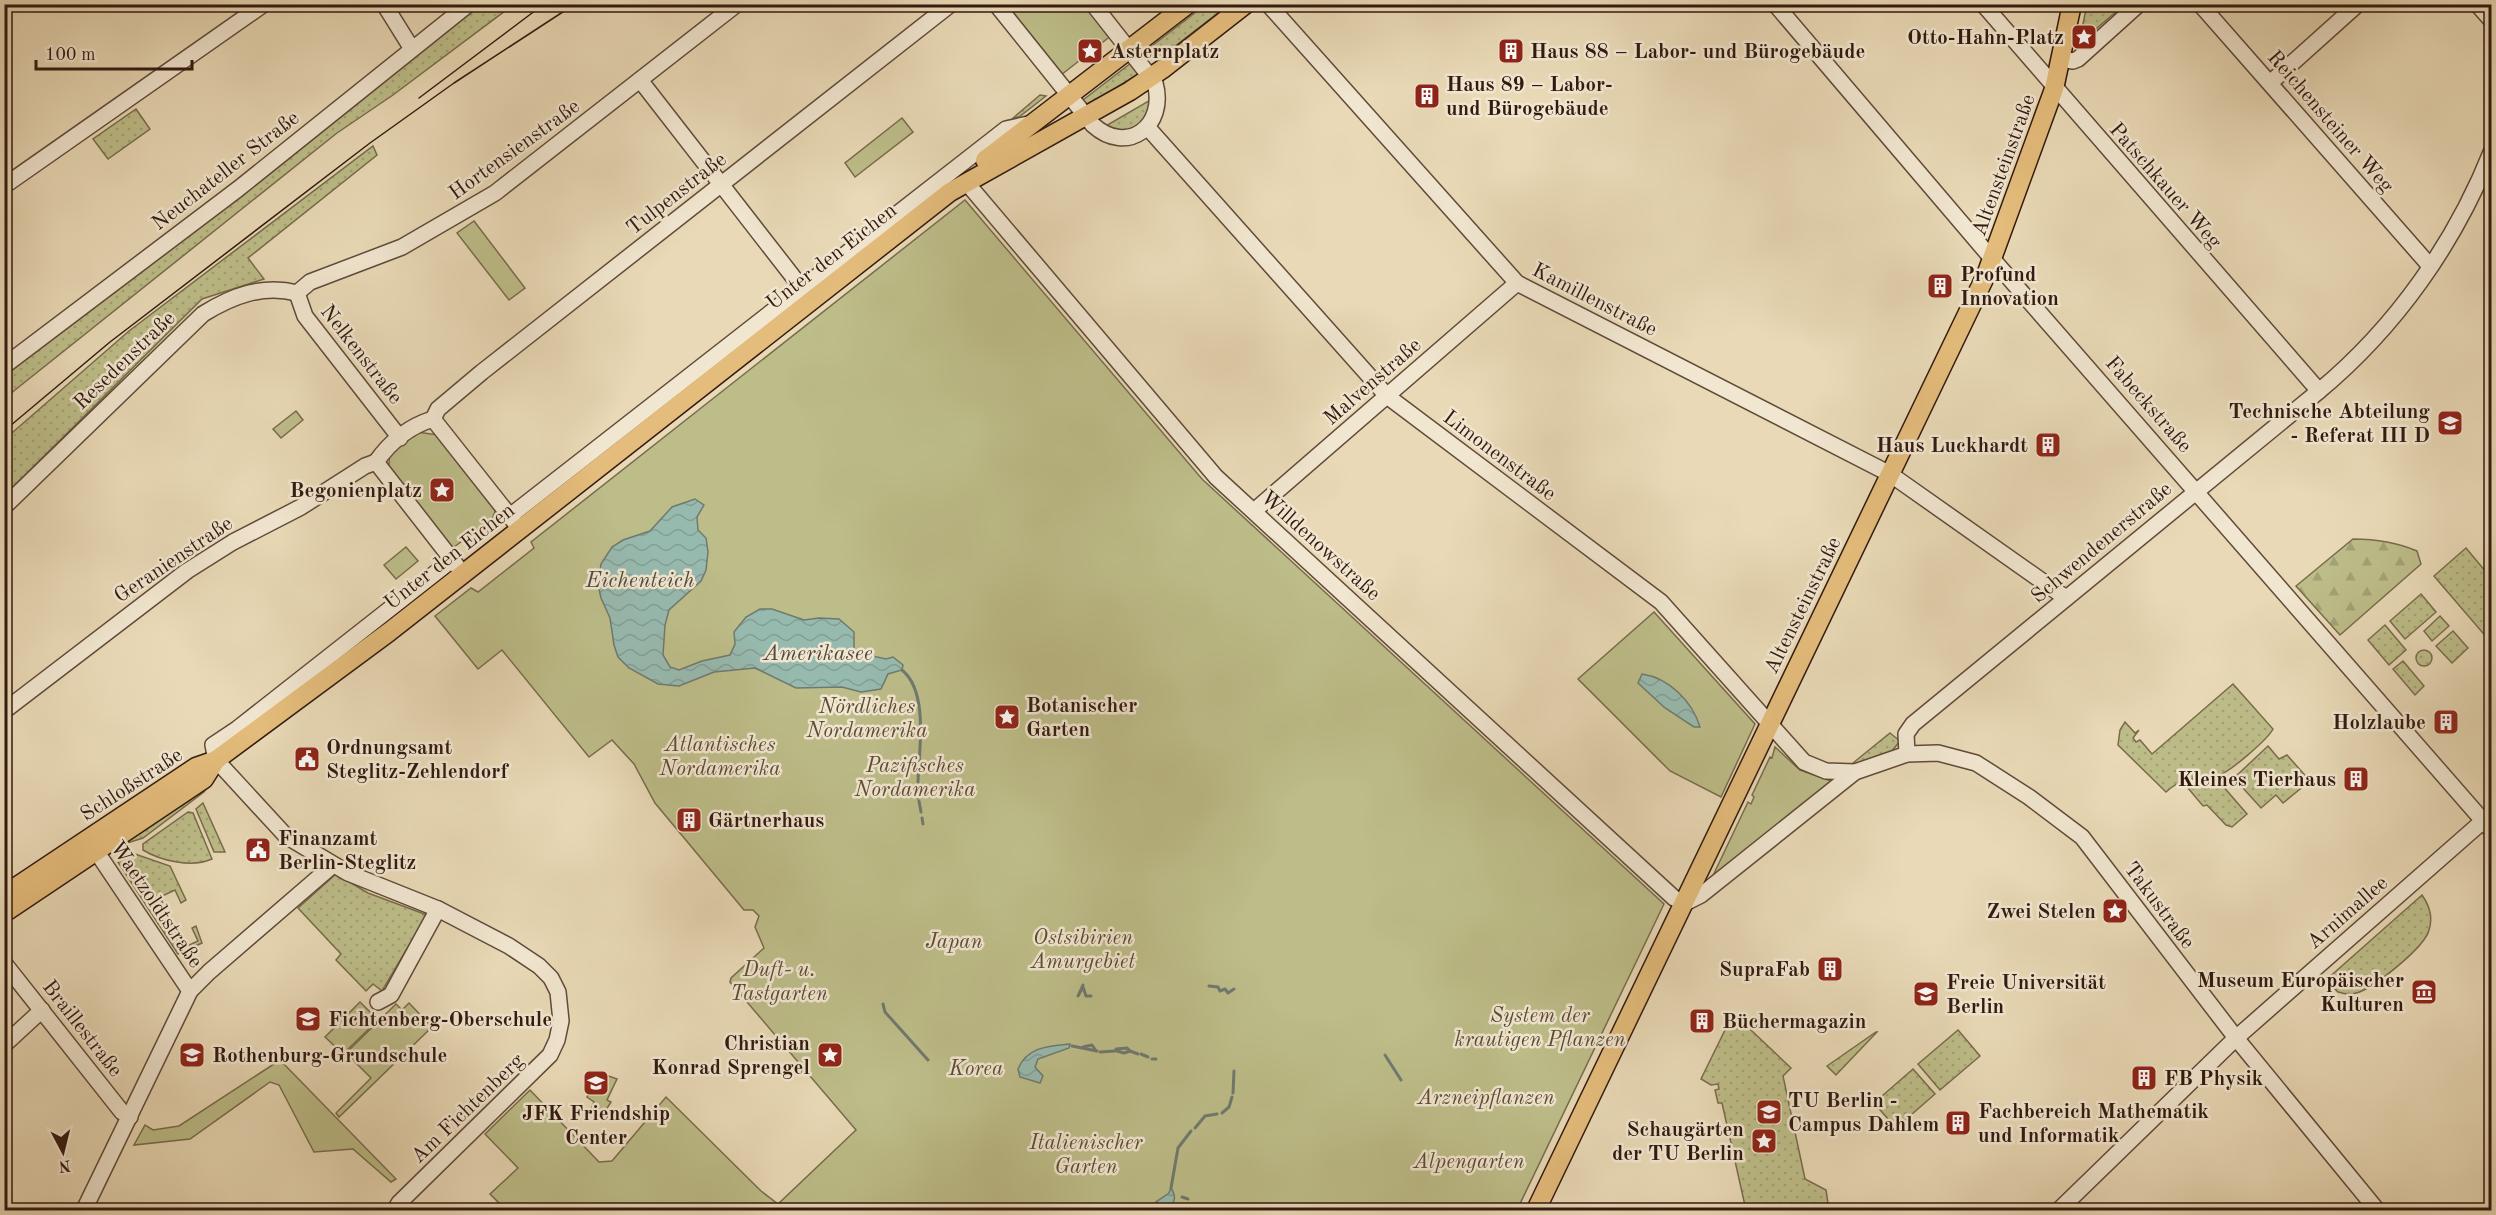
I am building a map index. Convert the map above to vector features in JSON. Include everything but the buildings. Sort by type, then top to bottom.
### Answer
[{"type":"main road","name":"Unter den Eichen","points":[[962,184],[988,157],[1036,123],[1188,4]]},
{"type":"main road","name":"Unter den Eichen","points":[[216,760],[389,632],[457,567],[962,184],[1086,116],[1151,77],[1246,4]]},
{"type":"main road","name":"Altensteinstraße","points":[[1536,1210],[1993,258],[2054,89],[2072,4]]},
{"type":"main road","name":"Schloßstraße","points":[[4,913],[196,767],[216,760]]},
{"type":"main road","name":"Schloßstraße","points":[[4,895],[92,845]]},
{"type":"street","points":[[4,186],[264,4]]},
{"type":"street","points":[[384,4],[412,49]]},
{"type":"street","name":"Neuchateller Straße","points":[[4,366],[238,189],[469,4]]},
{"type":"street","name":"Hortensienstraße","points":[[297,293],[310,282],[402,247],[495,193],[737,4]]},
{"type":"street","name":"Tulpenstraße","points":[[433,419],[438,408],[951,4]]},
{"type":"street","points":[[996,4],[1096,128],[1115,136],[1133,135],[1149,129],[1153,121],[1157,93],[1151,77],[1093,4]]},
{"type":"street","name":"Kamillenstraße","points":[[1268,4],[1517,283],[1890,474],[2066,598]]},
{"type":"street","name":"Fabeckstraße","points":[[1775,4],[2487,826]]},
{"type":"street","name":"Patschkauer Weg","points":[[1983,4],[2054,89],[2319,391]]},
{"type":"street","points":[[2061,59],[2073,61],[2078,59],[2139,4]]},
{"type":"street","name":"Reichensteiner Weg","points":[[2200,4],[2430,266]]},
{"type":"street","points":[[2270,83],[2358,4]]},
{"type":"street","points":[[2477,4],[2492,21]]},
{"type":"street","points":[[640,80],[801,287]]},
{"type":"street","name":"Unter den Eichen","points":[[515,523],[801,287],[1006,129],[1027,122],[1036,123]]},
{"type":"street","name":"Limonenstraße","points":[[1149,129],[1387,396],[1661,602],[1804,762],[1826,771],[1855,772]]},
{"type":"street","name":"Schwendenerstraße","points":[[1906,754],[1906,734],[1913,724],[2351,364],[2378,336],[2430,266],[2464,210],[2492,150]]},
{"type":"street","name":"Willdenowstraße","points":[[962,184],[1216,477],[1674,898],[1685,903]]},
{"type":"street","name":"Malvenstraße","points":[[1254,511],[1517,283]]},
{"type":"street","name":"Resedenstraße","points":[[4,507],[203,314],[219,304],[265,289],[297,293]]},
{"type":"street","name":"Nelkenstraße","points":[[297,293],[305,316],[400,438]]},
{"type":"street","points":[[457,567],[376,462],[385,449],[418,424],[433,419],[515,523]]},
{"type":"street","name":"Geranienstraße","points":[[4,711],[187,571],[233,542],[301,507],[365,466],[376,462]]},
{"type":"street","name":"Takustraße","points":[[1906,754],[1938,753],[1976,763],[2029,797],[2082,837],[2236,1038],[2377,1210]]},
{"type":"street","points":[[1685,903],[1701,895],[1855,772],[1906,754]]},
{"type":"street","name":"Am Fichtenberg","points":[[216,760],[286,836],[333,865],[380,888],[438,909],[509,946],[539,966],[551,978],[558,992],[561,1021],[557,1040],[540,1067],[397,1207]]},
{"type":"street","name":"Arnimallee","points":[[2059,1210],[2236,1038],[2487,826]]},
{"type":"street","name":"Waetzoldtstraße","points":[[92,845],[190,992]]},
{"type":"street","points":[[84,1210],[190,992],[209,972],[333,865]]},
{"type":"street","points":[[378,1002],[391,994],[438,909]]},
{"type":"street","name":"Braillestraße","points":[[4,963],[122,1112],[130,1117]]},
{"type":"street","points":[[4,1045],[42,1010]]},
{"type":"green space","points":[[2087,4],[2124,5],[2083,40],[2080,38]]},
{"type":"green space","points":[[479,5],[513,5],[393,95],[337,133],[5,398],[5,373],[253,186]]},
{"type":"green space","points":[[1002,5],[1087,5],[1112,35],[1061,75]]},
{"type":"green space","points":[[1205,5],[1228,5],[1157,60],[1148,49]]},
{"type":"green space","points":[[1131,63],[1140,73],[1088,105],[1083,100]]},
{"type":"green space","points":[[1040,95],[1046,96],[1019,117],[1012,119]]},
{"type":"green space","points":[[1152,99],[1145,122],[1126,132],[1104,127]]},
{"type":"green space","points":[[136,109],[150,129],[108,159],[93,139]]},
{"type":"green space","points":[[902,118],[913,132],[855,177],[845,163]]},
{"type":"green space","points":[[373,146],[377,155],[248,258],[264,279],[202,299],[5,495],[5,439],[129,331]]},
{"type":"green space","name":"Botanischer Garten","points":[[965,200],[1202,479],[1664,904],[1517,1210],[503,1210],[490,1194],[518,1168],[485,1134],[530,1090],[599,1162],[612,1161],[666,1097],[761,1191],[778,1204],[856,1130],[730,982],[731,978],[764,948],[755,927],[759,916],[753,910],[744,910],[655,803],[634,764],[612,740],[589,757],[502,650],[478,669],[435,616],[471,588],[478,592],[534,548],[531,542]]},
{"type":"green space","points":[[474,221],[525,288],[509,300],[457,233]]},
{"type":"green space","points":[[296,411],[303,420],[281,438],[273,429]]},
{"type":"green space","points":[[417,432],[438,435],[496,509],[492,519],[454,547],[445,546],[388,474],[390,452]]},
{"type":"green space","points":[[2353,539],[2401,545],[2417,551],[2421,564],[2340,635],[2296,586]]},
{"type":"green space","points":[[406,547],[418,561],[396,579],[384,565]]},
{"type":"green space","points":[[2466,548],[2491,578],[2491,636],[2488,639],[2434,576]]},
{"type":"green space","points":[[2421,594],[2436,612],[2405,639],[2390,621]]},
{"type":"green space","points":[[1654,612],[1755,724],[1721,797],[1670,771],[1578,679]]},
{"type":"green space","points":[[2440,616],[2449,626],[2432,641],[2424,631]]},
{"type":"green space","points":[[2385,625],[2406,650],[2389,665],[2368,640]]},
{"type":"green space","points":[[2453,631],[2468,648],[2452,663],[2436,646]]},
{"type":"green space","points":[[2424,650],[2430,652],[2432,658],[2430,664],[2424,666],[2418,664],[2416,658],[2418,652]]},
{"type":"green space","points":[[2403,661],[2424,686],[2415,695],[2393,669]]},
{"type":"green space","points":[[2233,684],[2273,729],[2257,747],[2224,773],[2185,780],[2166,792],[2118,745],[2120,730],[2125,722],[2135,733],[2139,730],[2133,738],[2136,742],[2140,740],[2152,754]]},
{"type":"green space","points":[[1890,733],[1900,741],[1891,752],[1855,765],[1853,763]]},
{"type":"green space","points":[[2268,746],[2279,759],[2287,755],[2310,781],[2283,803],[2276,795],[2261,808],[2234,778]]},
{"type":"green space","points":[[1775,747],[1800,770],[1834,782],[1709,884],[1748,802],[1751,804],[1754,797],[1752,795],[1770,757],[1772,758]]},
{"type":"green space","points":[[204,785],[206,789],[204,792],[143,838],[124,844],[203,790]]},
{"type":"green space","points":[[2222,785],[2247,814],[2232,827],[2226,825],[2207,805],[2203,806],[2188,788]]},
{"type":"green space","points":[[203,803],[225,852],[214,852],[196,809]]},
{"type":"green space","points":[[188,812],[193,813],[212,859],[195,863],[177,862],[143,850],[143,844]]},
{"type":"green space","points":[[132,853],[170,866],[186,900],[181,903],[175,890],[160,897],[183,948],[198,941],[192,928],[196,926],[202,943],[178,954],[118,862]]},
{"type":"green space","points":[[336,874],[368,893],[427,915],[382,991],[373,984],[366,991],[336,960],[341,954],[298,908]]},
{"type":"green space","points":[[2422,895],[2431,921],[2429,930],[2418,946],[2397,966],[2364,990],[2352,994],[2338,992],[2326,980]]},
{"type":"green space","points":[[360,1002],[378,1020],[343,1054],[325,1037]]},
{"type":"green space","points":[[409,1003],[432,1027],[339,1117],[336,1113],[371,1078],[346,1053],[396,1004],[402,1010]]},
{"type":"green space","name":"Schaugärten der TU Berlin","points":[[1735,1015],[1791,1068],[1783,1076],[1805,1179],[1826,1190],[1829,1210],[1746,1210],[1722,1103],[1718,1103],[1715,1090],[1719,1089],[1718,1084],[1711,1085],[1701,1079],[1730,1020]]},
{"type":"green space","points":[[1958,1030],[1980,1056],[1940,1090],[1918,1064]]},
{"type":"green space","points":[[1876,1032],[1836,1075],[1827,1066]]},
{"type":"green space","points":[[280,1060],[396,1179],[391,1182],[353,1149],[314,1152],[279,1085],[270,1082],[190,1139],[134,1145],[145,1125],[153,1130],[179,1126]]},
{"type":"green space","points":[[1913,1069],[1935,1094],[1896,1128],[1874,1103]]},
{"type":"green space","points":[[600,1073],[617,1079],[607,1100],[611,1102],[601,1118],[591,1109],[594,1102],[587,1097]]},
{"type":"water","points":[[695,499],[704,505],[697,517],[698,530],[706,538],[708,552],[706,570],[701,581],[669,610],[665,625],[663,655],[670,667],[679,670],[702,661],[730,655],[735,644],[734,632],[746,617],[760,609],[772,609],[804,620],[839,619],[854,632],[854,652],[886,659],[893,657],[903,665],[902,670],[888,674],[881,689],[861,692],[842,687],[796,688],[755,668],[714,672],[679,686],[658,684],[629,668],[618,657],[610,618],[601,598],[598,585],[601,564],[612,547],[623,540],[650,531],[672,507]]},
{"type":"water","points":[[1642,674],[1661,680],[1678,692],[1691,708],[1700,727],[1694,727],[1665,708],[1638,683]]},
{"type":"water","points":[[1070,1044],[1069,1048],[1038,1059],[1035,1067],[1043,1076],[1040,1083],[1020,1077],[1018,1069],[1027,1056],[1033,1052],[1046,1047]]},
{"type":"water","points":[[1171,1188],[1174,1199],[1171,1206],[1168,1208],[1156,1202],[1169,1193]]},
{"type":"waterway","points":[[902,670],[916,692],[919,707],[921,722],[918,782]]},
{"type":"waterway","points":[[918,787],[918,798]]},
{"type":"waterway","points":[[919,801],[921,812]]},
{"type":"waterway","points":[[922,818],[923,824]]},
{"type":"waterway","points":[[1083,985],[1078,996],[1083,987],[1086,996],[1091,996]]},
{"type":"waterway","points":[[1209,986],[1218,987],[1220,991],[1225,989],[1228,993],[1234,989]]},
{"type":"waterway","points":[[883,1004],[885,1012],[928,1060]]},
{"type":"waterway","points":[[1083,1047],[1092,1045],[1096,1051]]},
{"type":"waterway","points":[[1072,1046],[1097,1051]]},
{"type":"waterway","points":[[1116,1049],[1127,1048],[1130,1051]]},
{"type":"waterway","points":[[1100,1052],[1115,1051]]},
{"type":"waterway","points":[[1117,1051],[1124,1053],[1130,1051],[1138,1054]]},
{"type":"waterway","points":[[1141,1054],[1148,1057]]},
{"type":"waterway","points":[[1385,1055],[1401,1080]]},
{"type":"waterway","points":[[1233,1093],[1234,1071]]},
{"type":"waterway","points":[[1222,1113],[1229,1107],[1232,1097]]},
{"type":"waterway","points":[[1195,1128],[1205,1116],[1217,1114]]},
{"type":"waterway","points":[[1171,1188],[1178,1148],[1191,1131]]},
{"type":"waterway","points":[[1182,1197],[1188,1199]]},
{"type":"waterway","points":[[1339,1205],[1358,1209]]},
{"type":"tram line","points":[[419,98],[544,4]]},
{"type":"tram line","points":[[4,431],[110,342],[370,143],[454,83],[575,4]]},
{"type":"place","name":"Otto-Hahn-Platz","points":[[2084,37]]},
{"type":"place","name":"Asternplatz","points":[[1090,51]]},
{"type":"place","name":"Haus 88 – Labor- und Bürogebäude","points":[[1511,51]]},
{"type":"place","name":"Haus 89 – Labor- und Bürogebäude","points":[[1427,96]]},
{"type":"place","name":"Profund Innovation","points":[[1940,286]]},
{"type":"place","name":"Technische Abteilung - Referat III D","points":[[2450,423]]},
{"type":"place","name":"Haus Luckhardt","points":[[2048,445]]},
{"type":"place","name":"Begonienplatz","points":[[442,490]]},
{"type":"place","name":"Botanischer Garten","points":[[1007,717]]},
{"type":"place","name":"Holzlaube","points":[[2446,722]]},
{"type":"place","name":"Ordnungsamt Steglitz-Zehlendorf","points":[[307,759]]},
{"type":"place","name":"Kleines Tierhaus","points":[[2356,779]]},
{"type":"place","name":"Gärtnerhaus","points":[[689,820]]},
{"type":"place","name":"Finanzamt Berlin-Steglitz","points":[[258,850]]},
{"type":"place","name":"Zwei Stelen","points":[[2115,911]]},
{"type":"place","name":"SupraFab","points":[[1830,969]]},
{"type":"place","name":"Museum Europäischer Kulturen","points":[[2424,992]]},
{"type":"place","name":"Freie Universität Berlin","points":[[1926,994]]},
{"type":"place","name":"Fichtenberg-Oberschule","points":[[308,1019]]},
{"type":"place","name":"Büchermagazin","points":[[1702,1021]]},
{"type":"place","name":"Rothenburg-Grundschule","points":[[192,1055]]},
{"type":"place","name":"Christian Konrad Sprengel","points":[[830,1055]]},
{"type":"place","name":"FB Physik","points":[[2144,1078]]},
{"type":"place","name":"JFK Friendship Center","points":[[596,1083]]},
{"type":"place","name":"TU Berlin - Campus Dahlem","points":[[1769,1112]]},
{"type":"place","name":"Fachbereich Mathematik und Informatik","points":[[1958,1123]]},
{"type":"place","name":"Schaugärten der TU Berlin","points":[[1764,1141]]},
{"type":"water label","name":"Eichenteich","points":[[640,579]]},
{"type":"water label","name":"Amerikasee","points":[[818,652]]},
{"type":"park label","name":"Nördliches Nordamerika","points":[[867,718]]},
{"type":"park label","name":"Atlantisches Nordamerika","points":[[720,756]]},
{"type":"park label","name":"Pazifisches Nordamerika","points":[[915,777]]},
{"type":"park label","name":"Japan","points":[[954,941]]},
{"type":"park label","name":"Ostsibirien Amurgebiet","points":[[1083,949]]},
{"type":"park label","name":"Duft- u. Tastgarten","points":[[779,981]]},
{"type":"park label","name":"System der krautigen Pflanzen","points":[[1540,1027]]},
{"type":"park label","name":"Korea","points":[[976,1068]]},
{"type":"park label","name":"Arzneipflanzen","points":[[1486,1097]]},
{"type":"park label","name":"Italienischer Garten","points":[[1086,1154]]},
{"type":"park label","name":"Alpengarten","points":[[1469,1161]]}]
